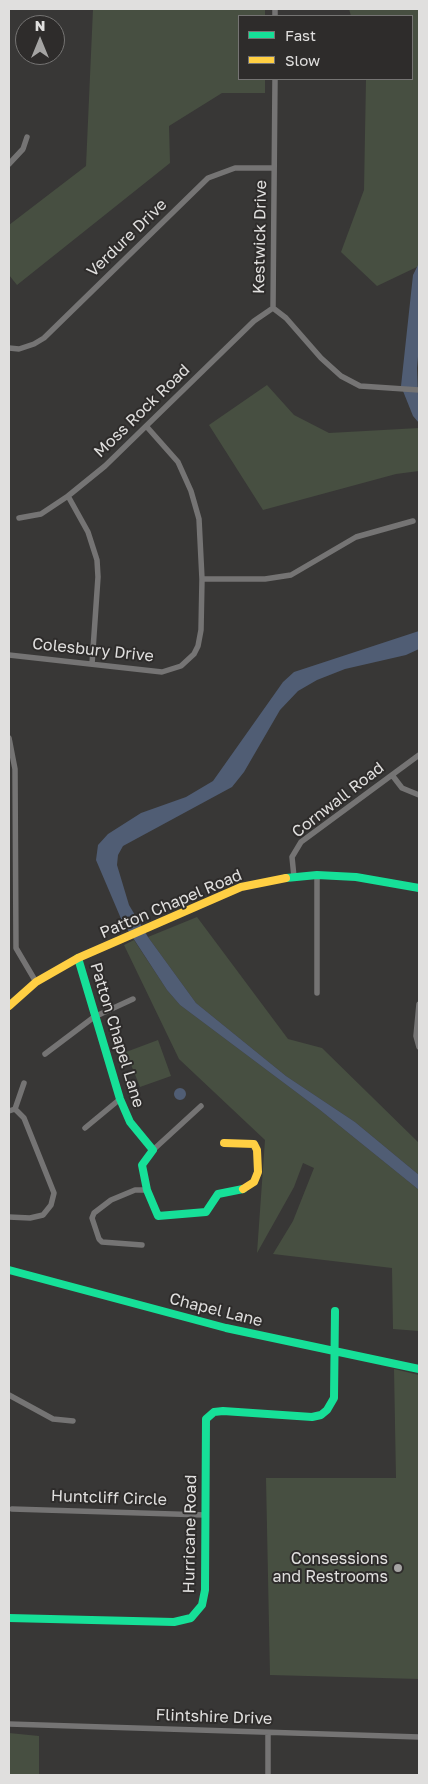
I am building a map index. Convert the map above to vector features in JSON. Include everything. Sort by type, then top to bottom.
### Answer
[{"type":"street","name":"Kestwick Drive","points":[[275,80],[273,308],[286,318],[320,358],[341,376],[360,386],[393,390],[419,390]]},
{"type":"street","points":[[9,164],[24,149],[27,137]]},
{"type":"street","name":"Verdure Drive","points":[[9,348],[18,349],[34,344],[44,338],[208,178],[235,168],[274,168]]},
{"type":"street","name":"Moss Rock Road","points":[[19,518],[41,514],[68,496],[105,466],[254,321],[273,308]]},
{"type":"street","name":"Colesbury Drive","points":[[9,655],[162,672],[182,666],[194,654],[200,640],[202,579],[199,519],[191,491],[178,462],[147,427]]},
{"type":"street","points":[[68,496],[88,532],[97,560],[98,577],[92,664]]},
{"type":"street","points":[[202,579],[265,579],[291,575],[356,537],[413,521]]},
{"type":"street","points":[[9,655],[9,662]]},
{"type":"street","points":[[9,738],[14,758],[12,783],[16,948],[36,982]]},
{"type":"street","name":"Cornwall Road","points":[[294,877],[292,858],[301,842],[419,755]]},
{"type":"street","points":[[392,775],[402,788],[419,795]]},
{"type":"street","points":[[317,875],[317,993]]},
{"type":"street","name":"Patton Chapel Road","points":[[9,1006],[36,982],[78,958],[241,887],[294,877],[317,875],[356,877],[419,888]]},
{"type":"street","name":"Patton Chapel Lane","points":[[78,958],[94,1017],[120,1099],[130,1122],[153,1150]]},
{"type":"street","points":[[45,1054],[94,1017],[133,999]]},
{"type":"street","points":[[419,1004],[416,1036],[419,1047]]},
{"type":"street","points":[[9,1217],[30,1218],[43,1215],[51,1205],[54,1193],[24,1118],[12,1110],[24,1083]]},
{"type":"street","points":[[85,1128],[120,1099]]},
{"type":"street","points":[[201,1106],[153,1150],[142,1165],[147,1190],[158,1216],[206,1212],[210,1203],[218,1194],[246,1188],[254,1182],[258,1172],[257,1150],[254,1144],[224,1143]]},
{"type":"street","points":[[142,1245],[102,1242],[99,1239],[92,1218],[94,1213],[116,1198],[135,1190],[147,1190]]},
{"type":"street","name":"Chapel Lane","points":[[9,1270],[226,1328],[419,1369]]},
{"type":"street","points":[[334,1351],[335,1311]]},
{"type":"street","name":"Hurricane Road","points":[[9,1618],[174,1622],[191,1618],[202,1605],[204,1598],[205,1427],[209,1414],[224,1411],[306,1417],[320,1415],[327,1410],[334,1398],[334,1351]]},
{"type":"street","points":[[9,1395],[54,1418],[73,1421]]},
{"type":"street","name":"Huntcliff Circle","points":[[12,1509],[205,1515]]},
{"type":"street","name":"Flintshire Drive","points":[[9,1724],[419,1736]]},
{"type":"street","points":[[268,1733],[268,1775]]},
{"type":"green space","points":[[93,9],[265,9],[265,15],[238,15],[238,80],[265,80],[265,93],[222,93],[169,126],[170,163],[17,285],[9,275],[9,225],[86,166]]},
{"type":"green space","points":[[349,9],[419,9],[419,266],[377,286],[341,252],[364,190],[366,80],[413,80],[413,15],[351,15]]},
{"type":"green space","points":[[267,385],[294,415],[329,433],[419,428],[419,471],[396,474],[263,510],[209,425]]},
{"type":"green space","points":[[197,917],[288,1039],[322,1048],[419,1143],[419,1175],[355,1122],[286,1076],[196,1003],[148,937]]},
{"type":"green space","points":[[134,940],[167,990],[180,1005],[320,1110],[419,1190],[419,1331],[393,1329],[392,1268],[273,1254],[293,1221],[314,1168],[303,1163],[294,1187],[257,1253],[265,1140],[179,1059],[124,945]]},
{"type":"green space","points":[[158,1040],[171,1076],[140,1087],[126,1052]]},
{"type":"green space","points":[[394,1369],[419,1375],[419,1679],[270,1675],[266,1478],[396,1478]]},
{"type":"green space","points":[[9,1733],[39,1736],[39,1774],[48,1775],[9,1775]]},
{"type":"water","points":[[419,263],[419,345],[417,368],[419,423],[413,416],[401,386],[413,275]]},
{"type":"water","points":[[419,631],[419,649],[406,655],[345,669],[317,680],[298,691],[280,710],[244,772],[232,787],[123,846],[118,855],[117,865],[129,905],[148,937],[196,1003],[286,1076],[355,1122],[419,1175],[419,1190],[320,1110],[180,1005],[167,990],[122,921],[96,860],[98,845],[108,834],[141,813],[186,797],[213,781],[283,682],[294,672]]},
{"type":"water","points":[[178,1088],[182,1088],[186,1094],[182,1100],[178,1100],[174,1096],[174,1092]]},
{"type":"traffic: fast","points":[[286,878],[317,875],[356,877],[419,888]]},
{"type":"traffic: fast","points":[[78,958],[120,1099],[130,1122],[153,1150],[142,1165],[147,1190],[158,1216],[206,1212],[218,1194],[243,1189]]},
{"type":"traffic: fast","points":[[9,1270],[226,1328],[419,1369]]},
{"type":"traffic: fast","points":[[9,1618],[174,1622],[191,1618],[202,1605],[205,1590],[206,1419],[214,1412],[223,1411],[312,1417],[321,1415],[327,1410],[334,1398],[335,1311]]},
{"type":"traffic: slow","points":[[9,1006],[36,982],[78,958],[241,887],[286,878]]},
{"type":"traffic: slow","points":[[224,1143],[254,1144],[257,1150],[258,1172],[254,1182],[243,1189]]},
{"type":"place","name":"Consessions and Restrooms","points":[[398,1568]]}]
